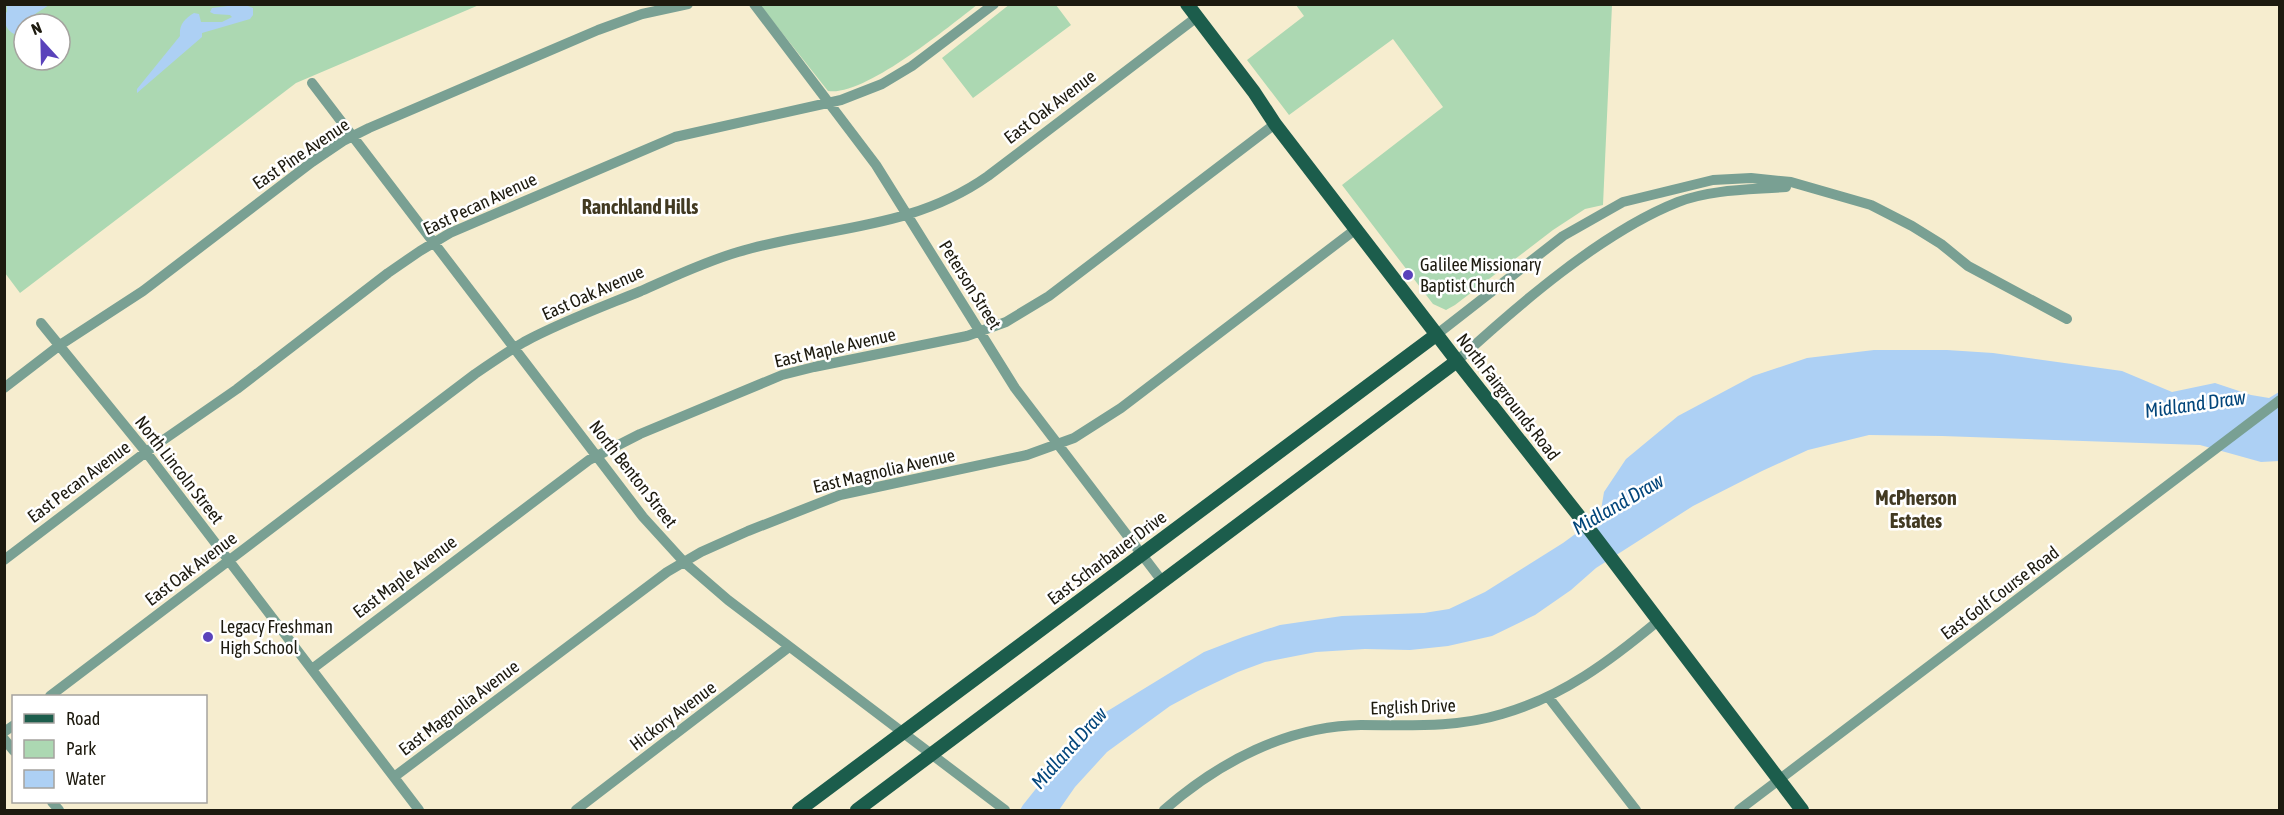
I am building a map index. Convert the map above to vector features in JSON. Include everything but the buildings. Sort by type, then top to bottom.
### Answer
[{"type":"main road","name":"North Fairgrounds Road","points":[[1187,4],[1254,92],[1275,124],[1456,361],[1586,525],[1802,810]]},
{"type":"main road","name":"East Scharbauer Drive","points":[[799,810],[1436,335]]},
{"type":"main road","points":[[857,810],[1456,361]]},
{"type":"street","name":"East Pine Avenue","points":[[4,388],[60,345],[142,291],[312,162],[354,136],[598,30],[639,15],[688,4]]},
{"type":"street","name":"Peterson Street","points":[[754,4],[876,165],[1015,388],[1162,581]]},
{"type":"street","name":"East Pecan Avenue","points":[[4,560],[388,273],[435,242],[478,220],[663,141],[696,131],[841,100],[882,84],[902,72],[994,4]]},
{"type":"street","name":"East Oak Avenue","points":[[51,695],[474,374],[515,348],[560,325],[727,255],[908,215],[943,202],[981,181],[1197,17]]},
{"type":"street","name":"North Benton Street","points":[[312,83],[643,517],[684,562],[728,600],[1005,810]]},
{"type":"street","name":"East Maple Avenue","points":[[312,669],[537,498],[597,456],[640,434],[782,375],[938,343],[1006,322],[1049,296],[1275,124]]},
{"type":"street","points":[[1436,335],[1563,236],[1623,202],[1713,180],[1751,178],[1791,182],[1871,205],[1941,244],[1968,266],[2067,319]]},
{"type":"street","points":[[1456,361],[1552,280],[1630,226],[1678,202],[1718,192],[1804,186]]},
{"type":"street","name":"East Magnolia Avenue","points":[[394,777],[639,591],[684,562],[748,531],[840,495],[1027,455],[1074,438],[1104,421],[1356,230]]},
{"type":"street","name":"North Lincoln Street","points":[[41,323],[146,452],[419,810]]},
{"type":"street","name":"East Golf Course Road","points":[[1739,810],[2280,400]]},
{"type":"street","name":"English Drive","points":[[1164,810],[1188,790],[1229,762],[1281,740],[1324,729],[1460,723],[1503,714],[1549,698],[1587,676],[1658,621]]},
{"type":"street","name":"Hickory Avenue","points":[[576,810],[789,647]]},
{"type":"street","points":[[1549,698],[1636,810]]},
{"type":"green space","points":[[1010,4],[1056,5],[1071,25],[973,98],[942,58]]},
{"type":"green space","points":[[5,5],[479,5],[296,83],[20,293],[5,273]]},
{"type":"green space","points":[[760,5],[977,5],[927,43],[883,72],[844,90],[828,91]]},
{"type":"green space","points":[[1296,5],[1612,5],[1603,205],[1585,209],[1553,230],[1455,305],[1446,310],[1433,304],[1342,185],[1443,107],[1393,39],[1289,115],[1247,60],[1304,16]]},
{"type":"water","points":[[7,4],[49,5],[38,12],[12,12],[12,33],[5,23],[4,14],[7,12]]},
{"type":"water","points":[[243,4],[253,8],[253,15],[250,19],[202,33],[202,37],[137,93],[137,89],[180,36],[181,25],[187,18],[194,13],[199,14],[201,22],[222,22],[232,17],[214,14],[210,12],[212,8]]},
{"type":"water","name":"Midland Draw","points":[[1874,350],[1947,350],[1993,353],[2122,371],[2172,392],[2215,383],[2251,395],[2269,398],[2279,392],[2279,461],[2261,462],[2200,445],[1942,436],[1869,435],[1808,450],[1693,506],[1596,568],[1571,590],[1535,615],[1492,636],[1448,646],[1410,650],[1365,649],[1316,652],[1265,662],[1238,672],[1170,706],[1107,752],[1075,787],[1059,810],[1020,810],[1070,746],[1101,715],[1204,652],[1280,625],[1342,616],[1424,613],[1449,609],[1485,592],[1563,543],[1600,516],[1604,492],[1626,459],[1678,416],[1753,376],[1807,358]]},
{"type":"place","name":"Galilee Missionary Baptist Church","points":[[1408,275]]},
{"type":"place","name":"Legacy Freshman High School","points":[[208,637]]},
{"type":"district","name":"Ranchland Hills","points":[[640,207]]},
{"type":"district","name":"McPherson Estates","points":[[1916,510]]}]
